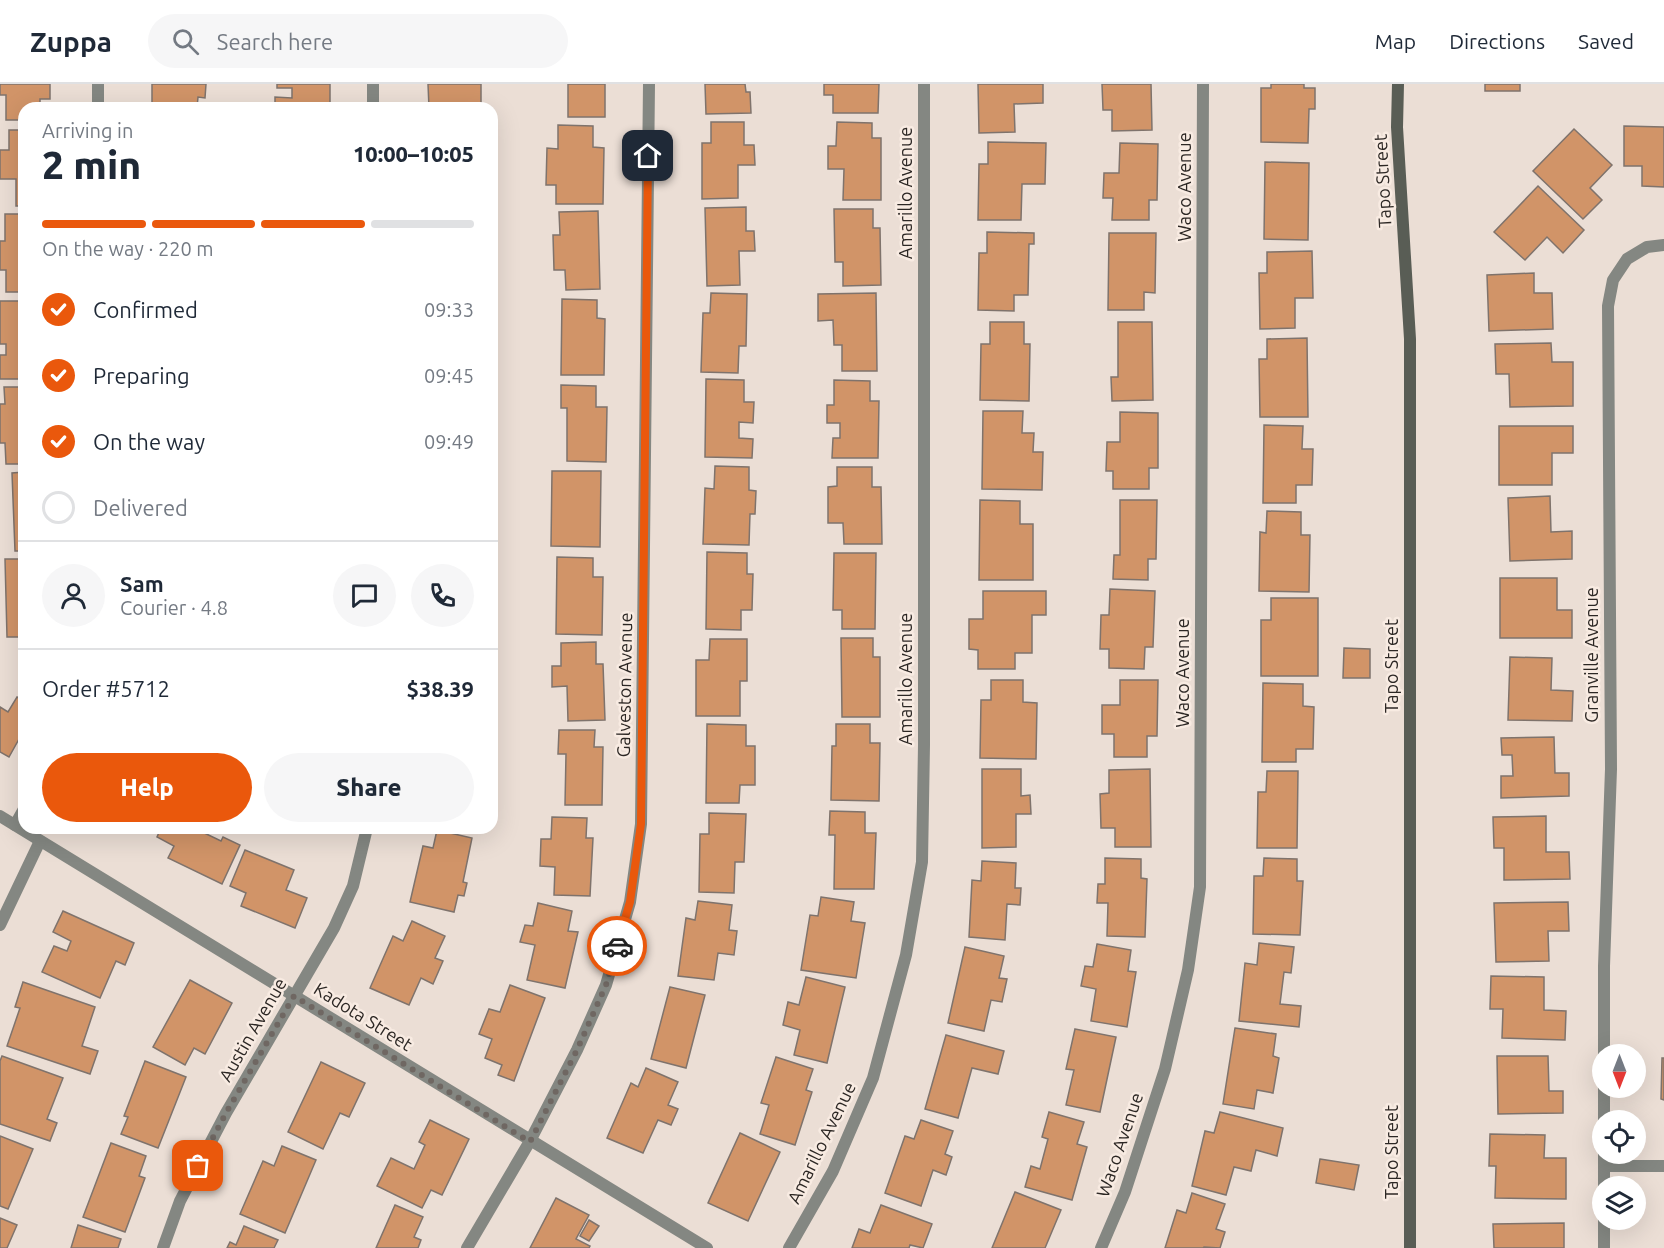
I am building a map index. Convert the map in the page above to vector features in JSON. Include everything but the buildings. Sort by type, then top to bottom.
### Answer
[{"type":"street","points":[[98,84],[98,102]]},
{"type":"street","points":[[373,102],[374,84]]},
{"type":"street","name":"Galveston Avenue","points":[[467,1248],[530,1142],[577,1050],[606,985],[630,902],[641,824],[649,84]]},
{"type":"street","name":"Amarillo Avenue","points":[[789,1248],[833,1171],[873,1078],[906,955],[922,862],[924,84]]},
{"type":"street","name":"Waco Avenue","points":[[1101,1248],[1125,1192],[1165,1069],[1188,970],[1200,887],[1203,84]]},
{"type":"street","name":"Tapo Street","points":[[1398,84],[1397,127],[1410,339],[1410,1248]]},
{"type":"street","name":"Granville Avenue","points":[[1604,1044],[1604,966],[1611,769],[1608,306],[1613,280],[1627,259],[1647,247],[1664,245]]},
{"type":"street","name":"Kadota Street","points":[[0,816],[18,827]]},
{"type":"street","points":[[15,825],[18,819]]},
{"type":"street","name":"Kadota Street","points":[[29,834],[706,1248]]},
{"type":"street","name":"Austin Avenue","points":[[163,1248],[180,1202],[226,1113],[334,928],[353,886],[366,834]]},
{"type":"street","points":[[0,925],[40,841]]},
{"type":"street","points":[[1644,1164],[1664,1166]]},
{"type":"street","points":[[1604,1230],[1604,1248]]},
{"type":"way so far","points":[[198,1166],[294,996],[530,1142],[577,1050],[606,985],[617,946]]},
{"type":"route","points":[[617,946],[630,902],[641,824],[648,156]]}]
